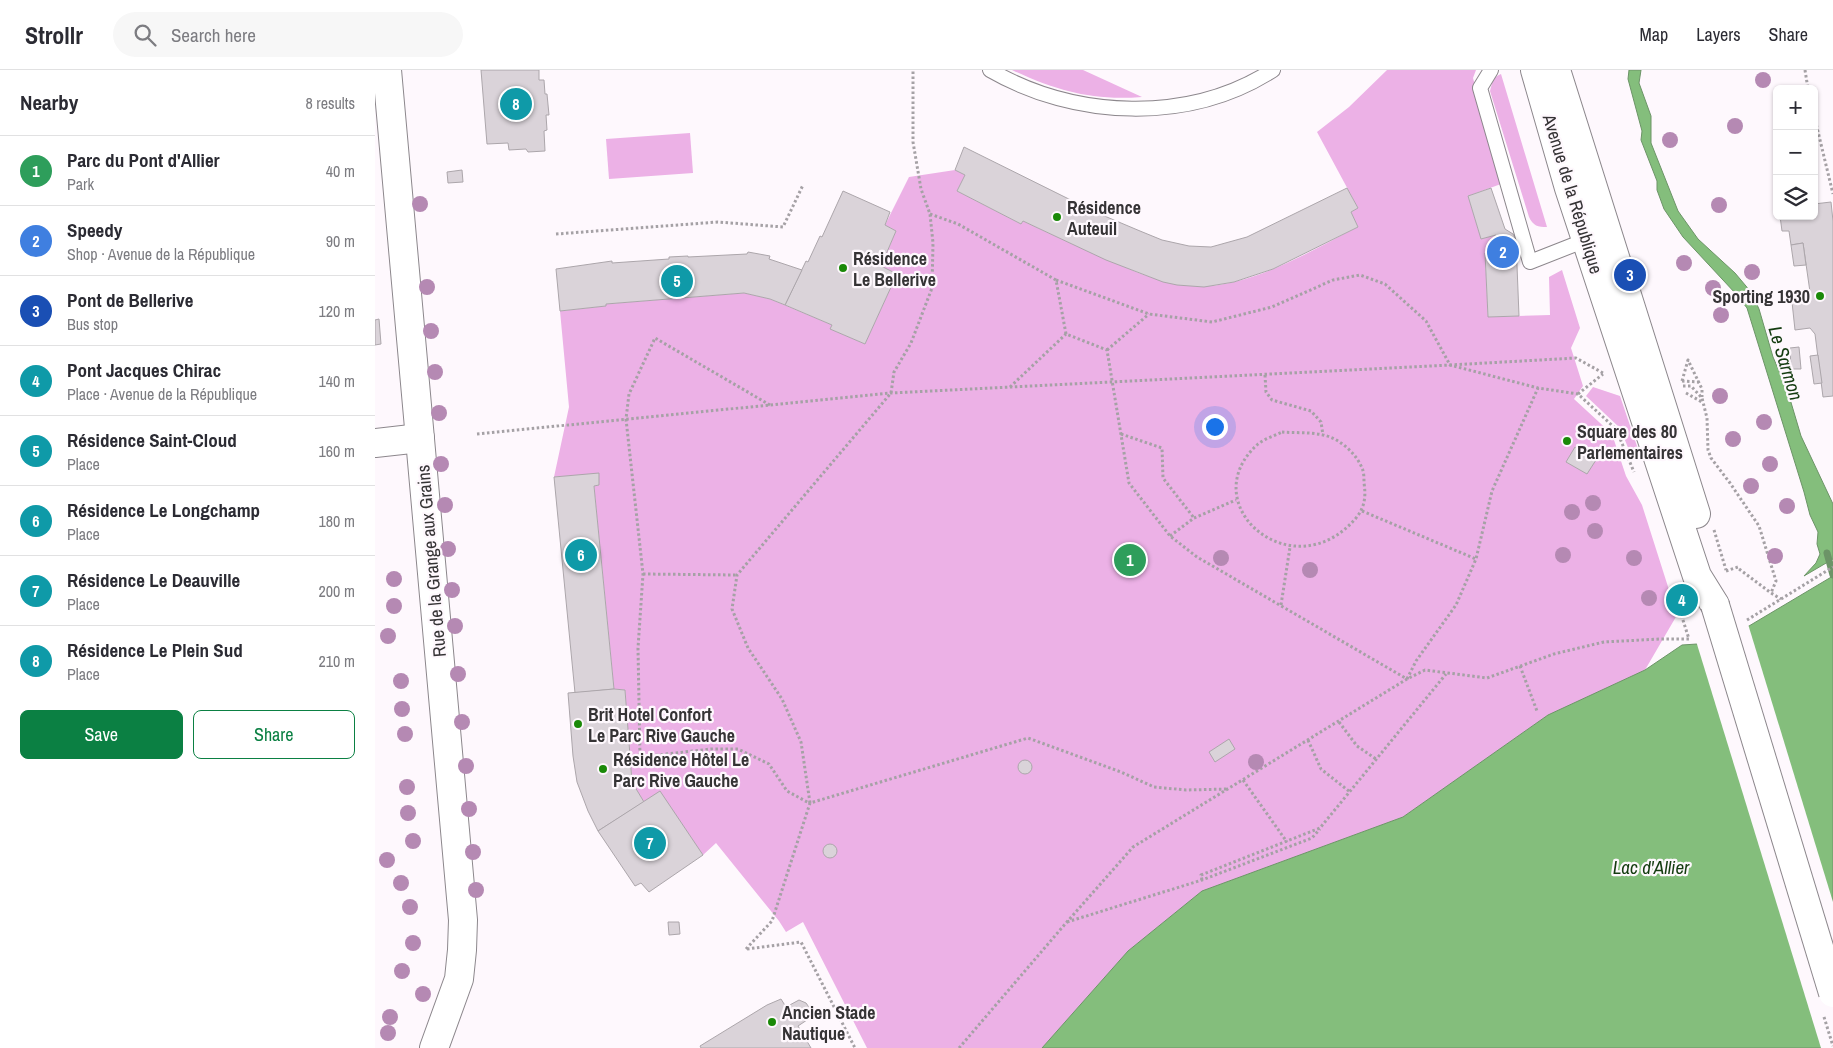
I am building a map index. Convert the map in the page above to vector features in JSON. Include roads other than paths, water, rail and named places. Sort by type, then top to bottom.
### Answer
[{"type":"main road","name":"Rue de la Grange aux Grains","points":[[387,70],[463,920],[459,979],[434,1048]]},
{"type":"main road","points":[[1523,70],[1569,188]]},
{"type":"main road","name":"Avenue de la République","points":[[1535,70],[1569,188],[1697,576],[1715,605]]},
{"type":"main road","name":"Avenue de la République","points":[[1555,70],[1713,570],[1715,605]]},
{"type":"main road","name":"Avenue de la République","points":[[1571,70],[1573,123]]},
{"type":"main road","points":[[375,443],[420,438]]},
{"type":"main road","points":[[1715,605],[1828,1003]]},
{"type":"lane","points":[[990,70],[1027,87],[1071,102],[1111,108],[1147,109],[1190,103],[1234,90],[1273,70]]},
{"type":"lane","points":[[1491,70],[1480,88],[1530,262],[1586,240]]},
{"type":"water","points":[[1629,70],[1641,70],[1639,83],[1651,116],[1651,143],[1678,211],[1698,239],[1735,273],[1751,292],[1759,309],[1773,357],[1787,389],[1801,436],[1833,504],[1833,559],[1804,576],[1816,563],[1820,554],[1817,544],[1818,532],[1810,515],[1747,308],[1683,237],[1664,209],[1657,190],[1657,181],[1641,140],[1642,131],[1628,79]]},
{"type":"water","name":"Lac d'Allier","points":[[1833,576],[1833,1048],[1042,1048],[1128,951],[1202,891],[1403,817],[1548,715],[1645,670],[1682,645],[1697,644],[1749,626]]},
{"type":"waterway","name":"Le Sarmon","points":[[1827,553],[1833,575]]},
{"type":"place","name":"Résidence Le Plein Sud","points":[[516,104]]},
{"type":"place","name":"Résidence Auteuil","points":[[1057,217]]},
{"type":"place","name":"Speedy","points":[[1503,252]]},
{"type":"place","name":"Résidence Le Bellerive","points":[[843,268]]},
{"type":"place","name":"Pont de Bellerive","points":[[1630,275]]},
{"type":"place","name":"Résidence Saint-Cloud","points":[[677,281]]},
{"type":"place","name":"Sporting 1930","points":[[1820,296]]},
{"type":"place","name":"Square des 80 Parlementaires","points":[[1567,441]]},
{"type":"place","name":"Résidence Le Longchamp","points":[[581,555]]},
{"type":"place","name":"Parc du Pont d'Allier","points":[[1130,560]]},
{"type":"place","name":"Pont Jacques Chirac","points":[[1682,600]]},
{"type":"place","name":"Brit Hotel Confort Le Parc Rive Gauche","points":[[578,724]]},
{"type":"place","name":"Résidence Hôtel Le Parc Rive Gauche","points":[[603,769]]},
{"type":"place","name":"Résidence Le Deauville","points":[[650,843]]},
{"type":"place","name":"Ancien Stade Nautique","points":[[772,1022]]}]
